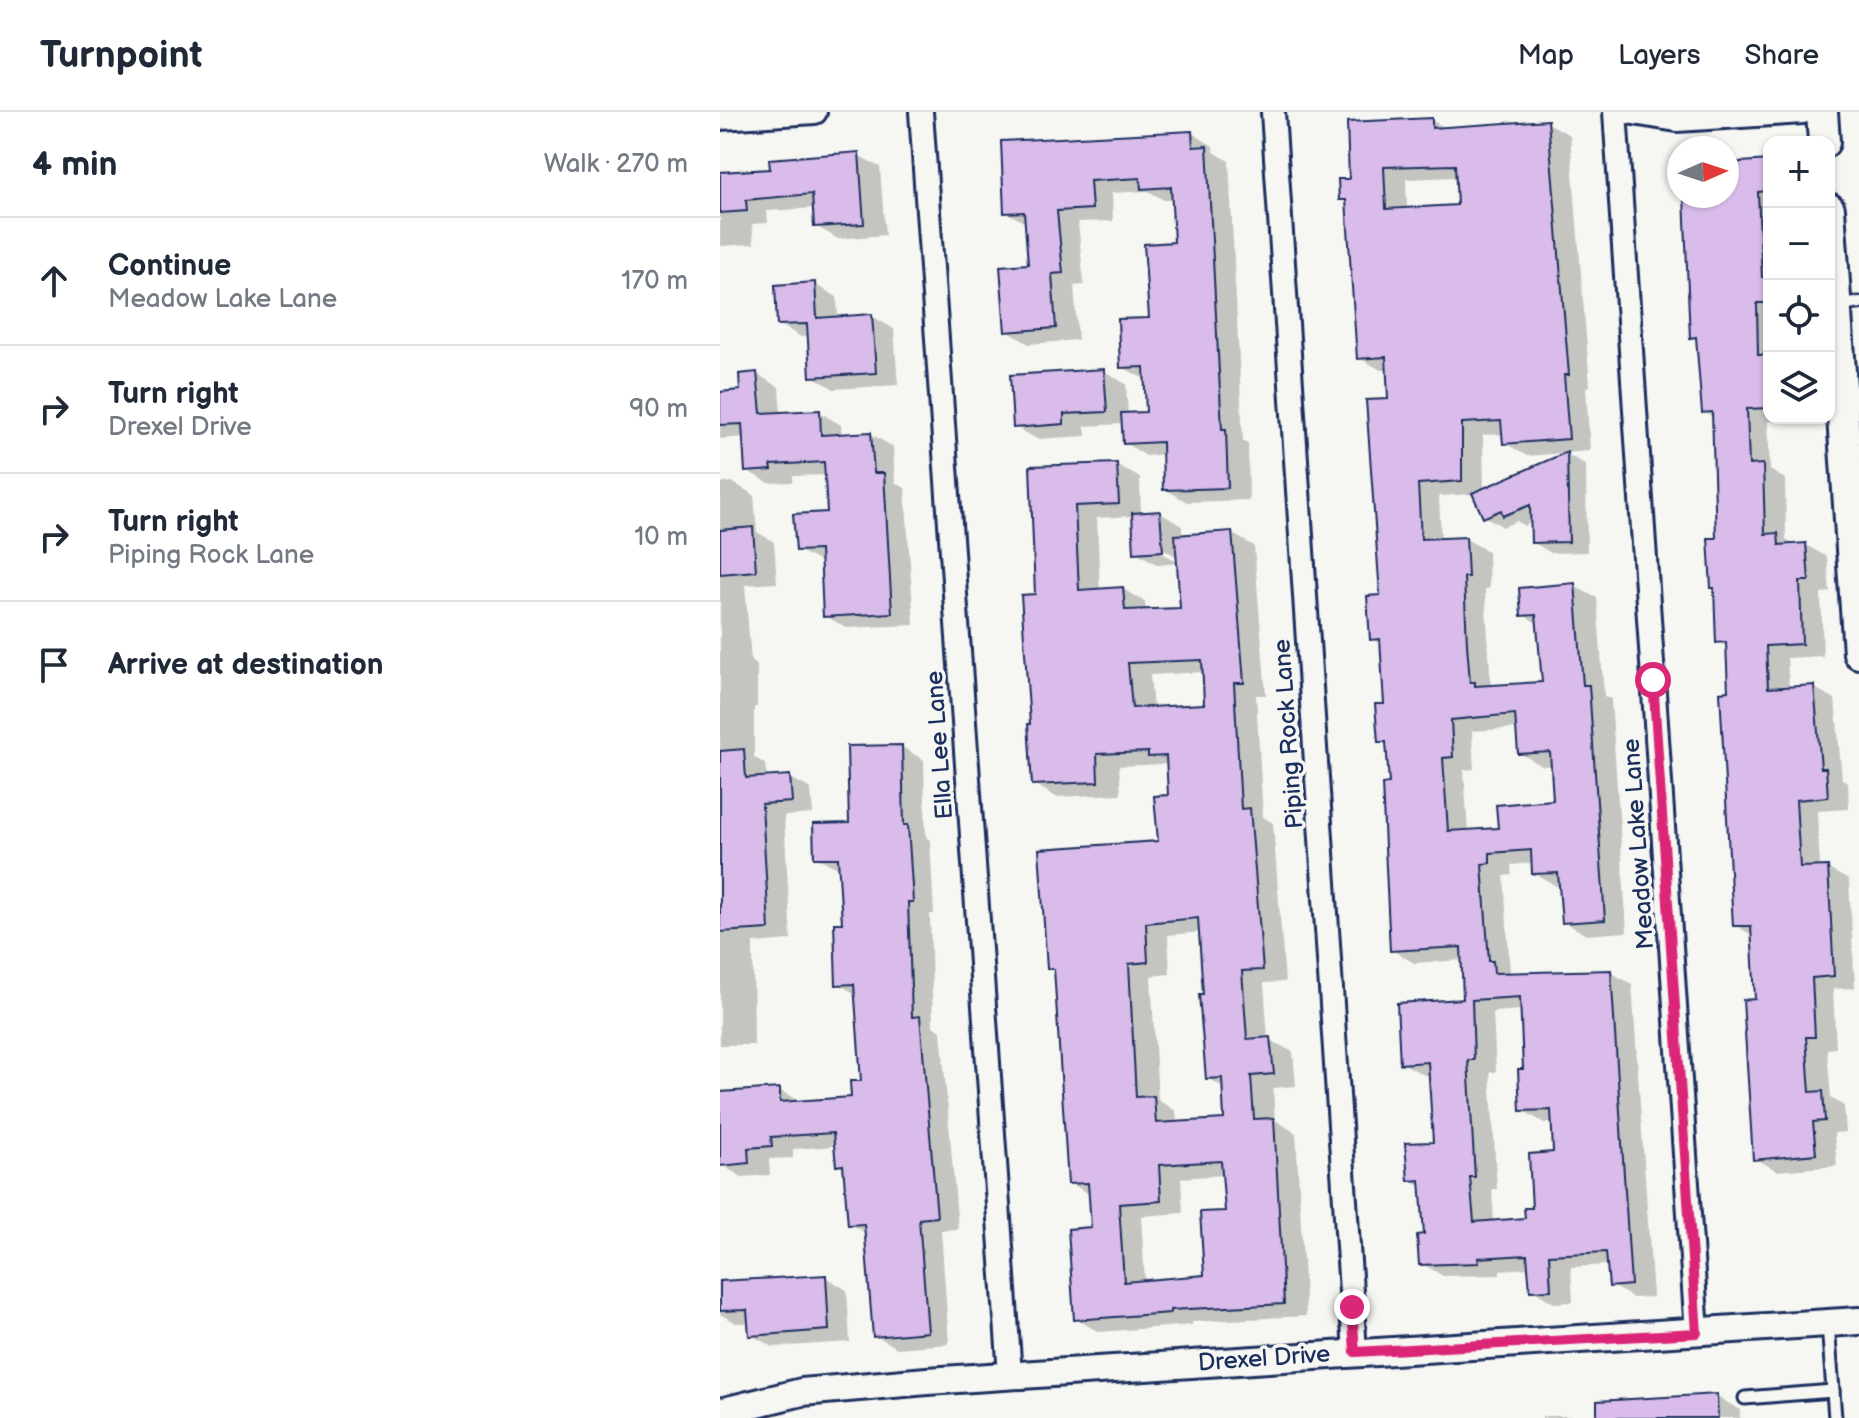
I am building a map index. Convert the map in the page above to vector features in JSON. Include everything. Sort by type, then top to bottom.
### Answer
[{"type":"main road","points":[[1822,112],[1824,136]]},
{"type":"main road","points":[[1835,240],[1847,303],[1859,653]]},
{"type":"street","points":[[720,118],[815,112]]},
{"type":"street","name":"Ella Lee Lane","points":[[921,112],[1010,1375]]},
{"type":"street","name":"Piping Rock Lane","points":[[1273,112],[1355,1352]]},
{"type":"street","name":"Meadow Lake Lane","points":[[1615,112],[1697,1333]]},
{"type":"street","points":[[1627,112],[1677,120],[1803,112]]},
{"type":"street","name":"Drexel Drive","points":[[720,1412],[802,1392],[1010,1375],[1859,1321]]},
{"type":"lane","points":[[1828,1323],[1835,1418]]},
{"type":"lane","points":[[1745,1398],[1833,1391]]},
{"type":"building","points":[[1432,118],[1432,128],[1548,120],[1569,375],[1564,375],[1569,439],[1503,444],[1501,421],[1462,423],[1462,481],[1418,484],[1421,539],[1466,537],[1467,644],[1470,682],[1475,682],[1475,686],[1542,682],[1536,615],[1521,616],[1519,588],[1575,583],[1583,685],[1589,685],[1605,920],[1562,923],[1558,873],[1532,874],[1531,850],[1490,853],[1490,863],[1482,864],[1489,961],[1493,961],[1494,973],[1611,970],[1631,1285],[1609,1287],[1606,1252],[1549,1255],[1551,1290],[1530,1291],[1527,1255],[1478,1258],[1479,1263],[1419,1265],[1417,1235],[1424,1234],[1420,1180],[1408,1181],[1405,1143],[1433,1142],[1428,1062],[1400,1064],[1397,1003],[1463,999],[1461,947],[1390,951],[1382,784],[1389,783],[1386,742],[1378,742],[1375,704],[1384,704],[1380,639],[1370,640],[1367,596],[1380,595],[1366,400],[1388,399],[1386,357],[1357,359],[1346,200],[1339,200],[1338,179],[1349,179],[1347,122]],"holes":[[[1455,165],[1457,205],[1386,209],[1384,167]],[[1515,714],[1518,754],[1550,752],[1553,800],[1496,805],[1498,828],[1448,831],[1443,758],[1453,757],[1451,720]],[[1520,997],[1523,1069],[1518,1069],[1520,1111],[1551,1110],[1553,1152],[1529,1154],[1532,1208],[1524,1208],[1525,1218],[1474,1222],[1470,1177],[1475,1177],[1468,1060],[1474,1060],[1472,1000]]]},
{"type":"building","points":[[1192,131],[1193,147],[1207,146],[1228,488],[1163,490],[1162,442],[1123,444],[1121,413],[1146,412],[1144,367],[1120,368],[1118,319],[1149,318],[1144,244],[1174,242],[1171,187],[1141,189],[1140,178],[1090,181],[1092,209],[1057,211],[1063,273],[1052,274],[1056,328],[1005,332],[1000,266],[1028,264],[1024,212],[1004,213],[1001,141]]},
{"type":"building","points":[[859,152],[864,224],[814,227],[812,194],[746,200],[747,211],[720,213],[720,172],[770,169],[769,159]]},
{"type":"building","points":[[1763,160],[1763,192],[1758,192],[1763,303],[1757,303],[1758,355],[1763,355],[1763,408],[1747,409],[1749,465],[1763,464],[1765,534],[1778,533],[1779,545],[1806,543],[1809,581],[1800,581],[1802,644],[1766,646],[1768,688],[1814,685],[1821,768],[1826,768],[1828,797],[1796,800],[1800,867],[1828,866],[1834,976],[1812,978],[1815,1037],[1806,1037],[1810,1092],[1823,1091],[1825,1121],[1813,1122],[1816,1154],[1753,1160],[1743,1000],[1755,999],[1751,926],[1733,926],[1720,692],[1728,691],[1726,642],[1716,643],[1708,538],[1716,538],[1712,412],[1702,413],[1696,337],[1690,338],[1685,208],[1739,208],[1739,162]]},
{"type":"building","points":[[815,282],[817,318],[872,314],[876,373],[810,377],[807,324],[777,325],[775,285]]},
{"type":"building","points":[[1104,369],[1107,412],[1064,414],[1064,424],[1013,428],[1010,375]]},
{"type":"building","points":[[757,372],[761,413],[820,410],[821,435],[871,432],[874,473],[884,473],[892,613],[823,617],[820,550],[796,551],[793,514],[827,512],[824,462],[771,465],[772,470],[745,472],[742,424],[720,425],[720,392],[740,390],[739,374]]},
{"type":"building","points":[[1567,452],[1569,542],[1531,543],[1530,505],[1503,516],[1501,510],[1483,518],[1472,493]]},
{"type":"building","points":[[1117,463],[1119,504],[1075,506],[1079,590],[1123,587],[1125,610],[1180,608],[1175,535],[1232,531],[1244,683],[1234,683],[1241,809],[1250,808],[1263,970],[1242,971],[1247,1039],[1270,1037],[1274,1074],[1251,1076],[1254,1119],[1274,1118],[1284,1304],[1170,1310],[1170,1313],[1074,1320],[1068,1229],[1091,1227],[1088,1183],[1068,1184],[1054,969],[1047,969],[1039,849],[1158,841],[1154,796],[1168,795],[1166,756],[1148,757],[1148,752],[1097,754],[1098,782],[1032,785],[1021,595],[1035,594],[1030,466]],"holes":[[[1202,660],[1204,704],[1132,708],[1128,663]],[[1198,918],[1203,994],[1199,994],[1206,1079],[1222,1078],[1224,1119],[1156,1123],[1154,1096],[1136,1097],[1129,964],[1148,962],[1146,923]],[[1221,1161],[1225,1211],[1200,1212],[1204,1275],[1124,1282],[1119,1204],[1161,1201],[1159,1165]]]},
{"type":"building","points":[[1160,511],[1163,551],[1134,553],[1132,513]]},
{"type":"building","points":[[753,527],[756,571],[720,574],[720,530]]},
{"type":"building","points":[[902,745],[904,825],[908,825],[913,902],[908,902],[912,1017],[920,1016],[937,1217],[919,1219],[928,1332],[873,1337],[864,1224],[848,1225],[843,1165],[836,1166],[833,1133],[771,1137],[772,1146],[748,1148],[749,1163],[720,1166],[720,1092],[780,1088],[780,1102],[851,1097],[850,1081],[861,1081],[854,984],[836,985],[834,923],[842,923],[838,858],[814,858],[813,824],[849,823],[847,746]]},
{"type":"building","points":[[744,749],[746,778],[790,775],[792,802],[762,804],[769,929],[720,932],[720,751]]},
{"type":"building","points":[[826,1275],[829,1330],[749,1336],[747,1310],[720,1311],[720,1281]]},
{"type":"building","points":[[1717,1394],[1718,1418],[1597,1418],[1597,1401]]},
{"type":"route","points":[[1352,1307],[1355,1352],[1697,1333],[1653,680]]}]
